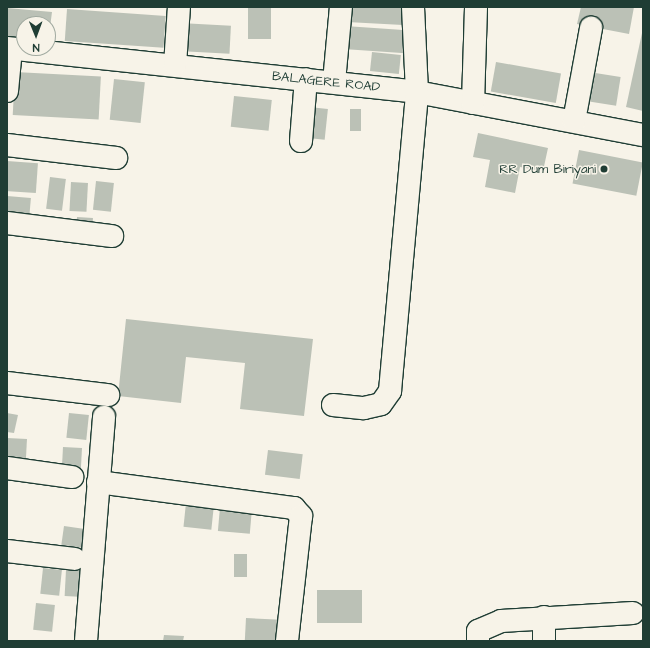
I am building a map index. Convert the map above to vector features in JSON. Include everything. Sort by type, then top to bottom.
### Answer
[{"type":"street","points":[[175,65],[179,7]]},
{"type":"street","points":[[334,82],[341,7]]},
{"type":"street","points":[[333,405],[364,408],[381,404],[390,391],[417,92],[413,7]]},
{"type":"street","points":[[473,103],[476,7]]},
{"type":"street","points":[[574,122],[591,28]]},
{"type":"street","points":[[7,91],[9,48]]},
{"type":"street","name":"BALAGERE ROAD","points":[[9,48],[417,92],[643,135]]},
{"type":"street","points":[[301,141],[306,79]]},
{"type":"street","points":[[7,145],[116,158]]},
{"type":"street","points":[[7,223],[112,236]]},
{"type":"street","points":[[7,383],[108,395]]},
{"type":"street","points":[[86,641],[104,417]]},
{"type":"street","points":[[7,468],[72,477]]},
{"type":"street","points":[[98,482],[294,508],[301,516],[287,641]]},
{"type":"street","points":[[7,552],[75,559]]},
{"type":"street","points":[[478,641],[478,631],[487,625],[544,617],[633,613]]},
{"type":"street","points":[[544,617],[544,641]]},
{"type":"building","points":[[248,7],[271,7],[271,39],[248,39]]},
{"type":"building","points":[[348,7],[404,7],[403,25],[347,22]]},
{"type":"building","points":[[581,7],[634,7],[629,34],[577,24]]},
{"type":"building","points":[[7,8],[52,12],[51,16],[16,16],[16,38],[7,37]]},
{"type":"building","points":[[67,9],[166,16],[164,48],[65,41]]},
{"type":"building","points":[[180,23],[231,26],[229,54],[179,51]]},
{"type":"building","points":[[345,26],[407,30],[405,53],[343,49]]},
{"type":"building","points":[[643,33],[643,111],[626,107]]},
{"type":"building","points":[[372,52],[401,55],[399,74],[370,71]]},
{"type":"building","points":[[496,62],[561,73],[556,103],[491,92]]},
{"type":"building","points":[[15,72],[101,77],[99,119],[13,115]]},
{"type":"building","points":[[589,72],[621,77],[616,106],[584,101]]},
{"type":"building","points":[[114,79],[145,82],[141,123],[110,120]]},
{"type":"building","points":[[234,96],[272,100],[269,131],[231,127]]},
{"type":"building","points":[[309,107],[328,109],[325,140],[306,138]]},
{"type":"building","points":[[350,109],[361,109],[361,131],[350,131]]},
{"type":"building","points":[[478,133],[548,148],[543,171],[520,167],[515,193],[485,187],[490,160],[473,157]]},
{"type":"building","points":[[579,150],[643,162],[636,196],[573,183]]},
{"type":"building","points":[[7,161],[38,163],[36,193],[7,191]]},
{"type":"building","points":[[50,177],[66,179],[62,211],[46,209]]},
{"type":"building","points":[[96,181],[114,183],[111,212],[93,210]]},
{"type":"building","points":[[71,182],[88,183],[86,212],[69,211]]},
{"type":"building","points":[[7,196],[31,198],[29,224],[7,222]]},
{"type":"building","points":[[77,217],[93,218],[92,232],[76,231]]},
{"type":"building","points":[[126,319],[313,339],[304,416],[240,409],[245,363],[186,357],[181,403],[118,396]]},
{"type":"building","points":[[7,413],[18,415],[14,433],[7,432]]},
{"type":"building","points":[[69,413],[89,415],[86,440],[66,438]]},
{"type":"building","points":[[7,438],[27,439],[26,463],[7,462]]},
{"type":"building","points":[[63,447],[82,448],[81,471],[62,470]]},
{"type":"building","points":[[268,450],[303,454],[300,479],[265,475]]},
{"type":"building","points":[[186,503],[214,506],[211,530],[183,527]]},
{"type":"building","points":[[220,507],[252,510],[250,534],[218,531]]},
{"type":"building","points":[[64,526],[85,529],[82,548],[61,545]]},
{"type":"building","points":[[234,554],[247,554],[247,577],[234,577]]},
{"type":"building","points":[[43,568],[62,570],[59,596],[40,594]]},
{"type":"building","points":[[66,570],[85,571],[84,597],[65,596]]},
{"type":"building","points":[[317,590],[362,590],[362,623],[317,623]]},
{"type":"building","points":[[36,603],[55,605],[52,632],[33,630]]},
{"type":"building","points":[[246,618],[281,620],[280,641],[245,641]]},
{"type":"building","points":[[164,635],[184,636],[183,641],[163,641]]},
{"type":"place","name":"RR Dum Biriyani","points":[[604,169]]}]
